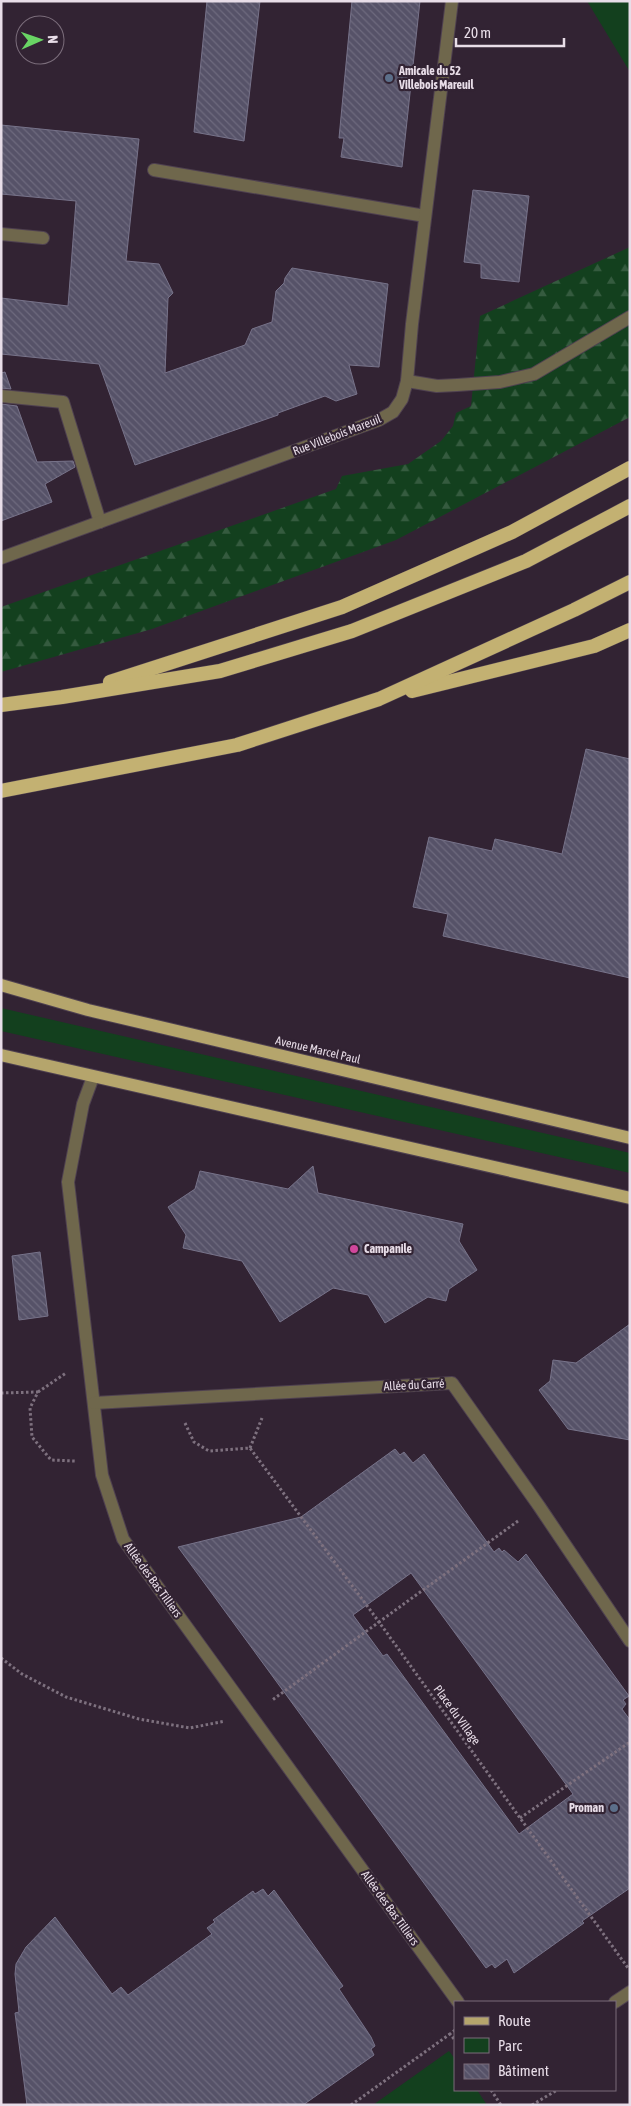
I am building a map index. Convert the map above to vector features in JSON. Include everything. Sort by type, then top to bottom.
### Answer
[{"type":"highway","points":[[62,697],[342,607],[512,532],[630,468]]},
{"type":"highway","points":[[1,705],[220,671],[352,631],[526,561],[630,506]]},
{"type":"highway","points":[[379,699],[574,610],[630,582]]},
{"type":"highway","points":[[1,791],[237,745],[379,699],[594,646],[630,630]]},
{"type":"main road","name":"Avenue Marcel Paul","points":[[1,985],[88,1010],[630,1138]]},
{"type":"main road","points":[[1,1055],[630,1198]]},
{"type":"street","name":"Rue Villebois Mareuil","points":[[1,558],[379,420],[393,412],[402,399],[407,381],[412,324],[452,1]]},
{"type":"street","points":[[154,170],[425,216]]},
{"type":"street","points":[[1,234],[43,238]]},
{"type":"street","points":[[407,381],[437,386],[457,385],[500,382],[534,374],[630,318]]},
{"type":"street","points":[[1,396],[62,402],[100,522]]},
{"type":"street","name":"Allée des Bas Tilliers","points":[[93,1077],[83,1104],[68,1182],[102,1475],[123,1539],[457,2001]]},
{"type":"street","name":"Allée du Carré","points":[[94,1403],[452,1383],[539,1506],[630,1641]]},
{"type":"street","points":[[616,2001],[630,1992]]},
{"type":"path","points":[[1,1393],[38,1392],[30,1408],[32,1437],[51,1460],[101,1463]]},
{"type":"path","name":"Place du Village","points":[[183,1398],[185,1422],[194,1442],[209,1451],[250,1448],[379,1622],[630,1970]]},
{"type":"path","points":[[1,1658],[22,1674],[66,1697],[139,1719],[190,1728],[251,1715],[539,1506]]},
{"type":"path","points":[[520,1818],[630,1742]]},
{"type":"path","points":[[351,2105],[454,2031]]},
{"type":"path","points":[[450,2034],[454,2039]]},
{"type":"path","points":[[492,2091],[502,2105]]},
{"type":"path","points":[[532,2105],[555,2091]]},
{"type":"green space","points":[[587,1],[630,1],[630,72]]},
{"type":"green space","points":[[630,247],[630,417],[396,540],[152,629],[1,672],[1,607],[336,489],[342,476],[408,464],[441,441],[453,426],[456,413],[471,406],[480,316]]},
{"type":"green space","points":[[1,1008],[630,1153],[630,1173],[1,1031]]},
{"type":"green space","points":[[449,2051],[454,2058],[454,2091],[478,2091],[487,2105],[373,2105]]},
{"type":"building","points":[[207,1],[260,1],[244,141],[194,132]]},
{"type":"building","points":[[352,1],[420,1],[402,167],[341,157],[344,138],[339,138]]},
{"type":"building","points":[[1,125],[139,139],[126,261],[159,264],[173,293],[168,298],[165,373],[245,345],[252,329],[272,322],[276,291],[284,283],[292,268],[388,284],[379,367],[349,365],[357,394],[336,401],[325,396],[278,413],[278,415],[135,465],[99,364],[1,354],[1,298],[68,306],[76,201],[1,194]]},
{"type":"building","points":[[473,190],[529,196],[519,282],[481,278],[481,264],[464,262]]},
{"type":"building","points":[[5,372],[11,389],[1,388],[1,373]]},
{"type":"building","points":[[1,404],[17,406],[37,462],[73,461],[75,467],[45,484],[52,502],[1,521]]},
{"type":"building","points":[[586,749],[630,759],[630,978],[443,936],[448,914],[413,907],[429,837],[492,851],[495,839],[562,854]]},
{"type":"building","name":"Campanile","points":[[313,1166],[318,1193],[463,1224],[459,1241],[477,1270],[449,1289],[446,1301],[428,1297],[385,1323],[368,1295],[333,1288],[280,1322],[242,1261],[183,1248],[186,1235],[168,1207],[195,1189],[200,1171],[288,1189]]},
{"type":"building","points":[[40,1252],[48,1316],[19,1320],[12,1256]]},
{"type":"building","points":[[630,1324],[630,1440],[568,1429],[539,1390],[550,1381],[553,1360],[576,1363]]},
{"type":"building","points":[[395,1449],[400,1455],[404,1452],[413,1463],[424,1454],[494,1552],[499,1548],[502,1552],[504,1550],[518,1562],[526,1554],[629,1696],[623,1700],[626,1704],[622,1709],[630,1720],[630,1888],[582,1921],[584,1923],[514,1973],[507,1959],[495,1968],[492,1964],[486,1968],[178,1547],[301,1517]],"holes":[[[411,1573],[573,1794],[519,1834],[387,1654],[383,1656],[353,1615]]]},
{"type":"building","points":[[263,1889],[268,1896],[274,1890],[343,1986],[339,1989],[371,2037],[375,2046],[371,2049],[374,2055],[303,2105],[27,2105],[15,2013],[19,2012],[15,1974],[16,1964],[26,1947],[55,1917],[112,1994],[121,1987],[128,1995],[212,1934],[207,1928],[215,1922],[213,1920],[253,1891],[255,1894]]},
{"type":"place","name":"Amicale du 52 Villebois Mareuil","points":[[389,78]]},
{"type":"place","name":"Campanile","points":[[354,1249]]},
{"type":"place","name":"Proman","points":[[614,1808]]}]
